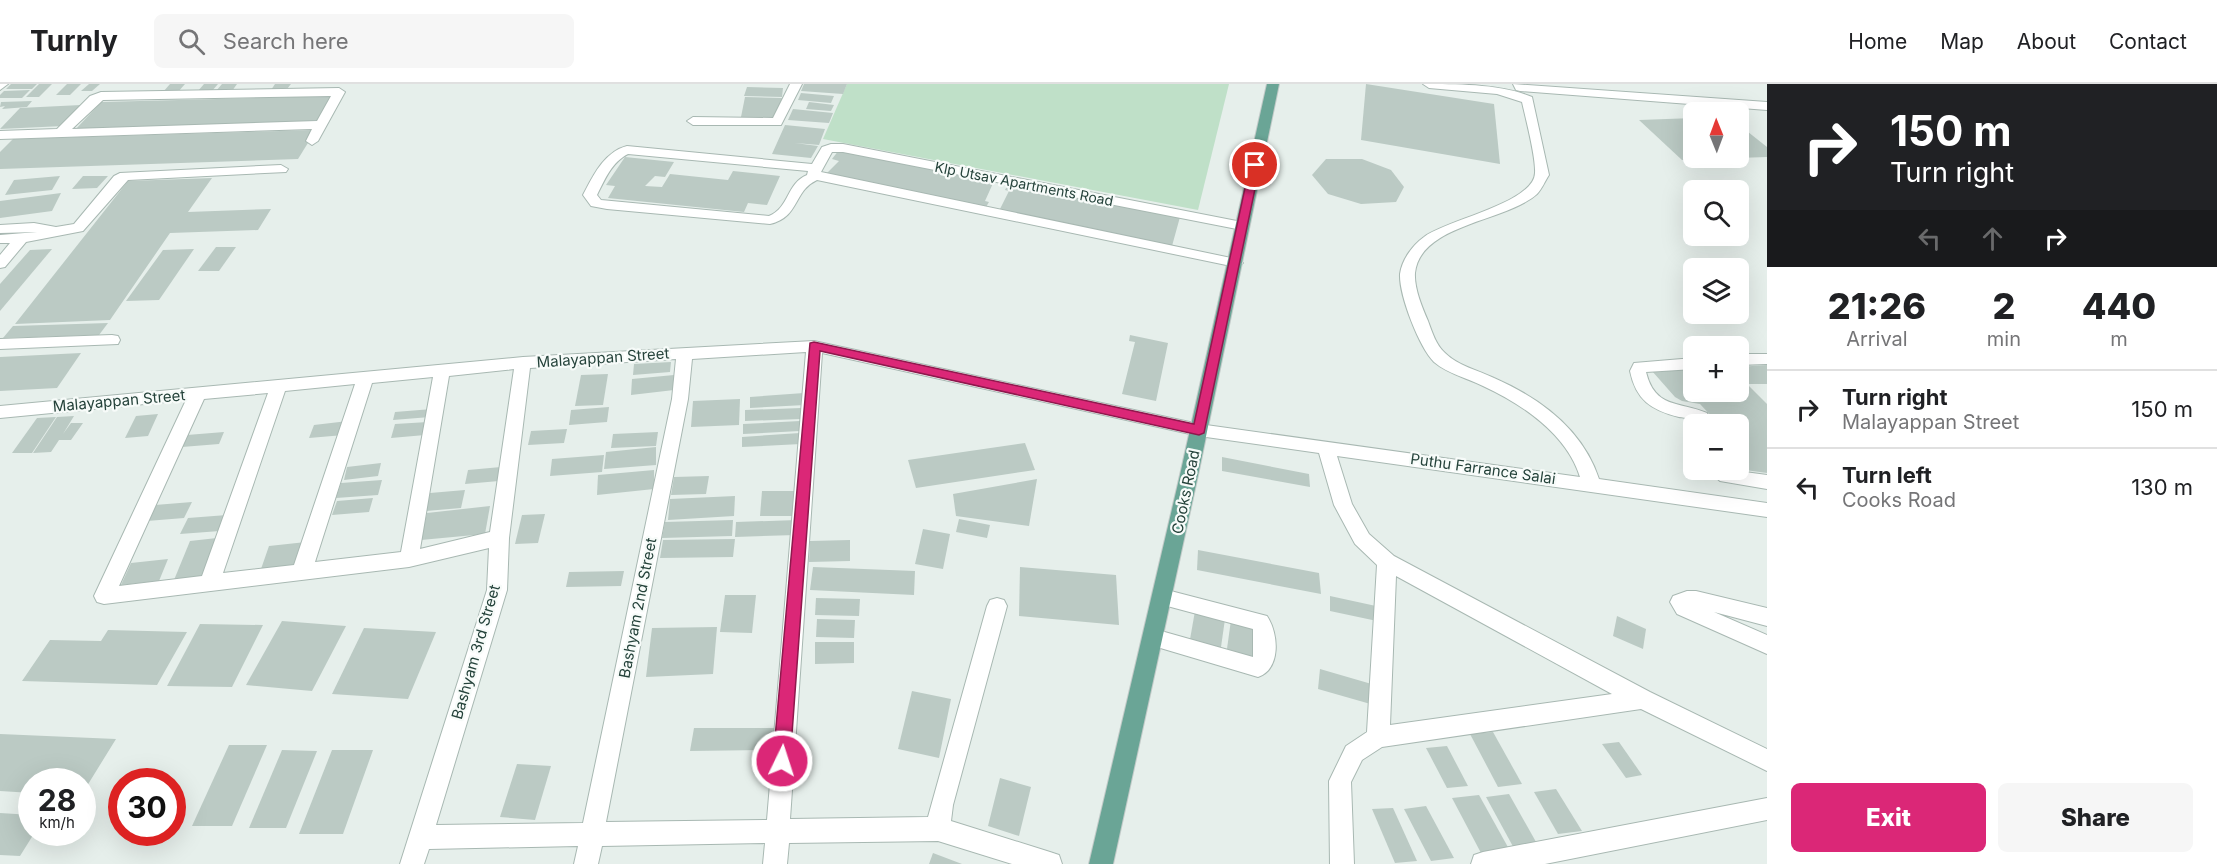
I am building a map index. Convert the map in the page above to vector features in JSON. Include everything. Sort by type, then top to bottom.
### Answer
[{"type":"main road","name":"Cooks Road","points":[[1101,864],[1154,638],[1273,84]]},
{"type":"street","points":[[693,121],[777,122],[796,84]]},
{"type":"street","points":[[1429,84],[1520,88],[1767,106]]},
{"type":"street","points":[[1506,84],[1520,88],[1528,100],[1540,155],[1542,175],[1540,183],[1522,200],[1448,229],[1420,245],[1411,260],[1407,277],[1430,347],[1440,358],[1506,390],[1533,407],[1561,431],[1581,456],[1592,485]]},
{"type":"street","points":[[60,134],[94,99],[101,96],[339,92],[312,141]]},
{"type":"street","points":[[0,135],[322,125]]},
{"type":"street","name":"Klp Utsav Apartments Road","points":[[1236,263],[816,172],[627,150],[621,151],[614,158],[590,195],[596,203],[607,205],[770,220],[779,218],[786,212],[802,182],[816,172],[831,148],[843,148],[1242,226]]},
{"type":"street","points":[[0,239],[35,237],[78,228],[119,179],[130,174],[281,169]]},
{"type":"street","points":[[0,229],[34,227],[56,231]]},
{"type":"street","points":[[0,264],[22,238]]},
{"type":"street","points":[[0,344],[112,340]]},
{"type":"street","points":[[775,864],[814,346]]},
{"type":"street","name":"Malayappan Street","points":[[0,412],[523,363],[814,346],[1199,430]]},
{"type":"street","name":"Bashyam 2nd Street","points":[[586,864],[680,399],[685,352]]},
{"type":"street","points":[[1749,360],[1767,359]]},
{"type":"street","name":"Bashyam 3rd Street","points":[[412,864],[497,590],[499,538],[523,363]]},
{"type":"street","points":[[1683,364],[1640,367],[1638,370],[1640,385],[1651,401],[1694,414]]},
{"type":"street","points":[[410,559],[442,370]]},
{"type":"street","points":[[302,571],[366,377]]},
{"type":"street","points":[[210,582],[279,385]]},
{"type":"street","points":[[198,393],[104,596],[410,559],[499,538]]},
{"type":"street","name":"Puthu Farrance Salai","points":[[1199,430],[1767,510]]},
{"type":"street","points":[[1326,447],[1342,505],[1362,539],[1387,562],[1642,699],[1767,760]]},
{"type":"street","points":[[1749,479],[1767,482]]},
{"type":"street","points":[[1378,737],[1387,562]]},
{"type":"street","points":[[1154,638],[1258,668],[1263,664],[1265,630],[1260,622],[1163,597]]},
{"type":"street","points":[[1767,617],[1696,599],[1680,602],[1684,608],[1767,645]]},
{"type":"street","points":[[938,829],[941,805],[997,606]]},
{"type":"street","points":[[1342,864],[1340,782],[1354,753],[1378,737],[1642,699]]},
{"type":"street","points":[[1483,864],[1767,809]]},
{"type":"street","points":[[420,837],[938,829],[1050,864]]},
{"type":"green space","points":[[847,84],[1229,84],[1198,210],[823,139]]},
{"type":"building","points":[[11,84],[37,84],[32,89],[6,89]]},
{"type":"building","points":[[39,84],[52,84],[39,97],[26,97]]},
{"type":"building","points":[[67,84],[81,84],[70,95],[56,95]]},
{"type":"building","points":[[89,84],[100,84],[92,91],[81,91]]},
{"type":"building","points":[[170,84],[185,84],[178,92],[163,92]]},
{"type":"building","points":[[204,84],[218,84],[212,91],[198,91]]},
{"type":"building","points":[[222,84],[237,84],[232,91],[216,91]]},
{"type":"building","points":[[275,84],[291,84],[287,89],[271,90]]},
{"type":"building","points":[[804,84],[847,84],[843,94],[801,91]]},
{"type":"building","points":[[1366,84],[1494,104],[1500,164],[1361,140]]},
{"type":"building","points":[[747,87],[783,88],[782,97],[744,96]]},
{"type":"building","points":[[30,90],[22,98],[0,98],[4,91]]},
{"type":"building","points":[[801,93],[834,96],[831,103],[798,100]]},
{"type":"building","points":[[333,96],[316,124],[75,130],[101,102]]},
{"type":"building","points":[[745,97],[782,98],[775,118],[741,117]]},
{"type":"building","points":[[32,101],[27,107],[2,109],[5,106],[0,107],[1,102]]},
{"type":"building","points":[[809,102],[834,105],[831,111],[806,109]]},
{"type":"building","points":[[81,105],[63,126],[0,129],[20,108]]},
{"type":"building","points":[[793,109],[833,113],[829,123],[788,120]]},
{"type":"building","points":[[1683,118],[1683,160],[1682,160],[1639,120]]},
{"type":"building","points":[[785,125],[825,129],[819,145],[795,143],[818,146],[811,158],[772,154]]},
{"type":"building","points":[[316,130],[298,159],[0,169],[0,152],[13,139]]},
{"type":"building","points":[[1749,133],[1767,147],[1767,157],[1749,158]]},
{"type":"building","points":[[839,150],[994,181],[985,201],[989,202],[986,207],[826,174],[839,161],[832,159]]},
{"type":"building","points":[[625,157],[674,162],[665,177],[655,176],[645,186],[662,187],[670,174],[728,180],[733,171],[780,176],[767,205],[748,203],[744,212],[608,198],[615,186],[606,185]]},
{"type":"building","points":[[1326,159],[1362,159],[1391,170],[1404,187],[1396,202],[1361,204],[1328,194],[1312,175]]},
{"type":"building","points":[[60,176],[52,190],[5,195],[14,180]]},
{"type":"building","points":[[83,176],[108,176],[97,188],[72,189]]},
{"type":"building","points":[[212,178],[188,212],[271,209],[258,230],[170,233],[110,320],[15,324],[128,181]]},
{"type":"building","points":[[1008,184],[1180,217],[1172,246],[999,211],[1009,191],[1005,190]]},
{"type":"building","points":[[61,193],[52,211],[0,218],[0,201]]},
{"type":"building","points":[[216,247],[236,247],[219,271],[198,271]]},
{"type":"building","points":[[52,249],[0,311],[0,284],[30,250]]},
{"type":"building","points":[[194,249],[159,300],[126,301],[163,250]]},
{"type":"building","points":[[108,323],[99,335],[3,338],[13,326]]},
{"type":"building","points":[[1130,335],[1168,343],[1156,401],[1122,394],[1135,342],[1129,341]]},
{"type":"building","points":[[81,353],[57,388],[0,391],[0,357]]},
{"type":"building","points":[[671,362],[670,372],[633,375],[634,364]]},
{"type":"building","points":[[1767,365],[1767,384],[1749,384],[1749,366]]},
{"type":"building","points":[[1683,370],[1683,401],[1675,397],[1652,371]]},
{"type":"building","points":[[608,374],[603,405],[575,406],[581,375]]},
{"type":"building","points":[[674,375],[674,390],[631,395],[632,379]]},
{"type":"building","points":[[1749,386],[1767,404],[1767,473],[1749,471],[1749,414],[1709,414],[1700,404],[1688,402],[1749,402]]},
{"type":"building","points":[[804,393],[805,405],[750,408],[750,397]]},
{"type":"building","points":[[740,399],[739,425],[691,427],[693,401]]},
{"type":"building","points":[[609,407],[607,422],[569,425],[571,410]]},
{"type":"building","points":[[801,408],[801,419],[745,421],[745,410]]},
{"type":"building","points":[[432,409],[430,417],[393,420],[395,412]]},
{"type":"building","points":[[158,414],[148,436],[125,438],[136,416]]},
{"type":"building","points":[[74,416],[63,434],[71,423],[83,423],[71,440],[59,440],[51,452],[33,453],[57,417]]},
{"type":"building","points":[[56,417],[32,453],[12,453],[37,418]]},
{"type":"building","points":[[348,421],[344,435],[309,438],[314,425]]},
{"type":"building","points":[[800,421],[800,431],[743,434],[743,424]]},
{"type":"building","points":[[428,422],[425,435],[391,438],[395,424]]},
{"type":"building","points":[[567,429],[564,443],[528,445],[531,431]]},
{"type":"building","points":[[224,432],[219,444],[182,447],[187,435]]},
{"type":"building","points":[[658,432],[656,446],[611,448],[613,434]]},
{"type":"building","points":[[800,433],[801,444],[742,447],[742,437]]},
{"type":"building","points":[[1025,443],[1035,470],[916,488],[908,460]]},
{"type":"building","points":[[656,447],[656,465],[604,469],[606,452]]},
{"type":"building","points":[[604,455],[602,472],[550,476],[552,459]]},
{"type":"building","points":[[1222,457],[1309,474],[1310,487],[1222,471]]},
{"type":"building","points":[[381,463],[378,476],[344,480],[347,467]]},
{"type":"building","points":[[501,467],[499,481],[465,484],[468,470]]},
{"type":"building","points":[[654,470],[654,489],[597,495],[598,475]]},
{"type":"building","points":[[709,476],[706,494],[671,495],[674,477]]},
{"type":"building","points":[[1037,479],[1029,526],[956,516],[953,494]]},
{"type":"building","points":[[382,480],[378,495],[336,498],[341,483]]},
{"type":"building","points":[[465,490],[461,508],[426,511],[430,493]]},
{"type":"building","points":[[762,491],[795,491],[794,516],[760,516]]},
{"type":"building","points":[[735,496],[734,516],[668,520],[670,499]]},
{"type":"building","points":[[373,498],[369,512],[332,515],[337,501]]},
{"type":"building","points":[[192,502],[184,518],[147,521],[155,505]]},
{"type":"building","points":[[490,506],[485,534],[421,540],[427,513]]},
{"type":"building","points":[[545,514],[538,543],[515,544],[522,515]]},
{"type":"building","points":[[227,515],[220,531],[180,534],[188,518]]},
{"type":"building","points":[[959,519],[990,525],[987,538],[956,532]]},
{"type":"building","points":[[733,520],[732,536],[662,538],[665,522]]},
{"type":"building","points":[[797,520],[796,535],[735,537],[736,522]]},
{"type":"building","points":[[923,529],[950,534],[943,569],[915,564]]},
{"type":"building","points":[[217,538],[202,577],[174,580],[190,541]]},
{"type":"building","points":[[735,539],[733,557],[660,558],[663,540]]},
{"type":"building","points":[[850,540],[850,561],[809,562],[810,541]]},
{"type":"building","points":[[306,542],[298,565],[261,569],[269,546]]},
{"type":"building","points":[[1198,550],[1319,573],[1321,594],[1197,570]]},
{"type":"building","points":[[168,559],[159,581],[121,585],[131,563]]},
{"type":"building","points":[[813,567],[915,571],[914,595],[810,590]]},
{"type":"building","points":[[1020,567],[1116,575],[1119,625],[1019,616]]},
{"type":"building","points":[[624,571],[621,586],[566,587],[569,572]]},
{"type":"building","points":[[725,595],[756,595],[752,633],[720,632]]},
{"type":"building","points":[[1330,596],[1376,606],[1377,621],[1330,611]]},
{"type":"building","points":[[816,598],[860,599],[859,616],[815,615]]},
{"type":"building","points":[[1195,611],[1225,619],[1220,654],[1189,645]]},
{"type":"building","points":[[1617,616],[1646,629],[1643,649],[1613,636]]},
{"type":"building","points":[[817,619],[855,620],[854,638],[816,637]]},
{"type":"building","points":[[1231,620],[1258,627],[1255,665],[1226,656]]},
{"type":"building","points":[[282,621],[346,626],[312,691],[246,685]]},
{"type":"building","points":[[200,624],[263,625],[232,687],[167,686]]},
{"type":"building","points":[[717,627],[713,674],[646,677],[652,628]]},
{"type":"building","points":[[364,628],[436,632],[408,699],[332,694]]},
{"type":"building","points":[[108,630],[187,632],[157,685],[22,681],[50,640],[101,641]]},
{"type":"building","points":[[815,642],[854,642],[854,663],[815,664]]},
{"type":"building","points":[[1320,669],[1375,685],[1374,705],[1318,689]]},
{"type":"building","points":[[912,691],[951,699],[939,758],[898,749]]},
{"type":"building","points":[[694,728],[775,728],[773,750],[690,751]]},
{"type":"building","points":[[1493,732],[1522,784],[1498,787],[1470,734]]},
{"type":"building","points":[[0,734],[116,739],[96,771],[96,768],[18,768],[18,792],[0,791]]},
{"type":"building","points":[[1619,742],[1642,775],[1626,778],[1602,744]]},
{"type":"building","points":[[229,745],[267,745],[232,826],[192,826]]},
{"type":"building","points":[[1447,746],[1468,786],[1447,788],[1426,748]]},
{"type":"building","points":[[282,750],[317,751],[286,828],[249,828]]},
{"type":"building","points":[[332,750],[373,750],[343,834],[299,834]]},
{"type":"building","points":[[517,764],[551,766],[535,820],[500,817]]},
{"type":"building","points":[[1000,778],[1031,787],[1019,836],[988,826]]},
{"type":"building","points":[[1556,789],[1582,831],[1558,834],[1534,792]]},
{"type":"building","points":[[1509,794],[1540,849],[1516,852],[1486,797]]},
{"type":"building","points":[[1479,795],[1509,849],[1481,853],[1452,798]]},
{"type":"building","points":[[1426,806],[1454,858],[1431,861],[1404,809]]},
{"type":"building","points":[[1393,808],[1417,861],[1395,863],[1372,809]]},
{"type":"building","points":[[0,813],[18,814],[18,846],[26,846],[20,856],[0,855]]},
{"type":"building","points":[[933,853],[962,864],[929,864]]},
{"type":"route","points":[[782,761],[814,346],[1199,430],[1255,165]]}]
